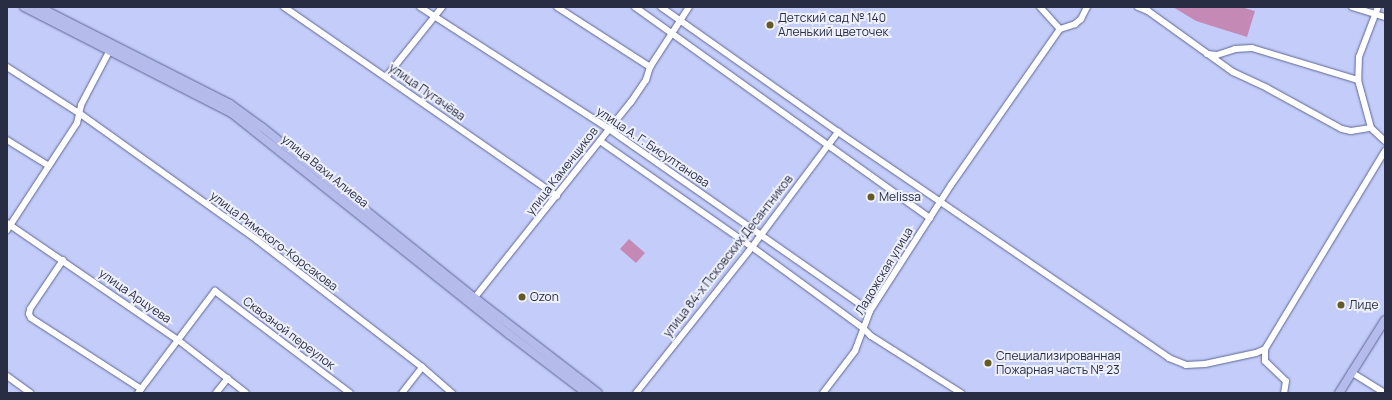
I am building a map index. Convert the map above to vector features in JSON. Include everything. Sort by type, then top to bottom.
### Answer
[{"type":"main road","name":"улица Вахи Алиева","points":[[24,7],[233,114],[473,300],[598,393]]},
{"type":"main road","name":"улица Вахи Алиева","points":[[39,7],[230,104],[273,136],[586,393]]},
{"type":"main road","points":[[1338,393],[1385,320]]},
{"type":"street","name":"улица Пугачёва","points":[[284,7],[557,196]]},
{"type":"street","name":"улица А. Г. Бисултанова","points":[[420,7],[610,129],[870,311]]},
{"type":"street","points":[[386,77],[442,7]]},
{"type":"street","points":[[557,7],[650,67]]},
{"type":"street","points":[[635,7],[930,218]]},
{"type":"street","points":[[661,7],[838,132],[1163,354],[1177,362],[1186,364],[1205,364],[1256,353],[1264,349],[1385,151]]},
{"type":"street","name":"улица Каменщиков","points":[[473,300],[610,129],[646,80],[650,67],[689,7]]},
{"type":"street","points":[[1040,7],[1060,29],[1075,24],[1080,19],[1087,7]]},
{"type":"street","points":[[1138,7],[1148,11],[1224,67],[1342,128],[1351,131],[1371,128]]},
{"type":"street","points":[[1352,7],[1385,17]]},
{"type":"street","points":[[1378,7],[1359,57],[1358,80],[1371,128],[1385,141]]},
{"type":"street","name":"Ладожская улица","points":[[823,393],[855,351],[870,311],[930,218],[1060,29]]},
{"type":"street","points":[[1207,54],[1217,55],[1235,49],[1252,48],[1358,80]]},
{"type":"street","points":[[8,226],[77,123],[81,105],[110,50]]},
{"type":"street","name":"улица Римского-Корсакова","points":[[7,67],[79,113],[257,240],[422,367],[452,393]]},
{"type":"street","name":"улица 84-х Псковских Десантников","points":[[636,393],[752,247],[838,132]]},
{"type":"street","points":[[7,140],[49,166]]},
{"type":"street","name":"улица А. Г. Бисултанова","points":[[600,141],[752,247],[863,328],[871,336],[962,393]]},
{"type":"street","name":"улица Арцуева","points":[[8,226],[63,260],[178,340],[246,393]]},
{"type":"street","points":[[63,260],[30,309],[29,314],[31,318],[140,391],[178,340]]},
{"type":"street","name":"Сквозной переулок","points":[[178,340],[215,291],[350,393]]},
{"type":"street","points":[[1264,349],[1265,362],[1286,381],[1284,393]]},
{"type":"street","points":[[402,393],[422,367]]},
{"type":"street","points":[[1351,372],[1384,393]]},
{"type":"street","points":[[7,376],[30,393]]},
{"type":"street","points":[[216,393],[228,378]]},
{"type":"shaded area","points":[[1173,7],[1241,7],[1255,11],[1247,37],[1196,21]]},
{"type":"shaded area","points":[[629,239],[645,253],[636,263],[620,249]]},
{"type":"place","name":"Детский сад № 140 Аленький цветочек","points":[[770,25]]},
{"type":"place","name":"Melissa","points":[[871,197]]},
{"type":"place","name":"Ozon","points":[[522,297]]},
{"type":"place","name":"Лиде","points":[[1341,305]]},
{"type":"place","name":"Специализированная Пожарная часть № 23","points":[[988,363]]}]
